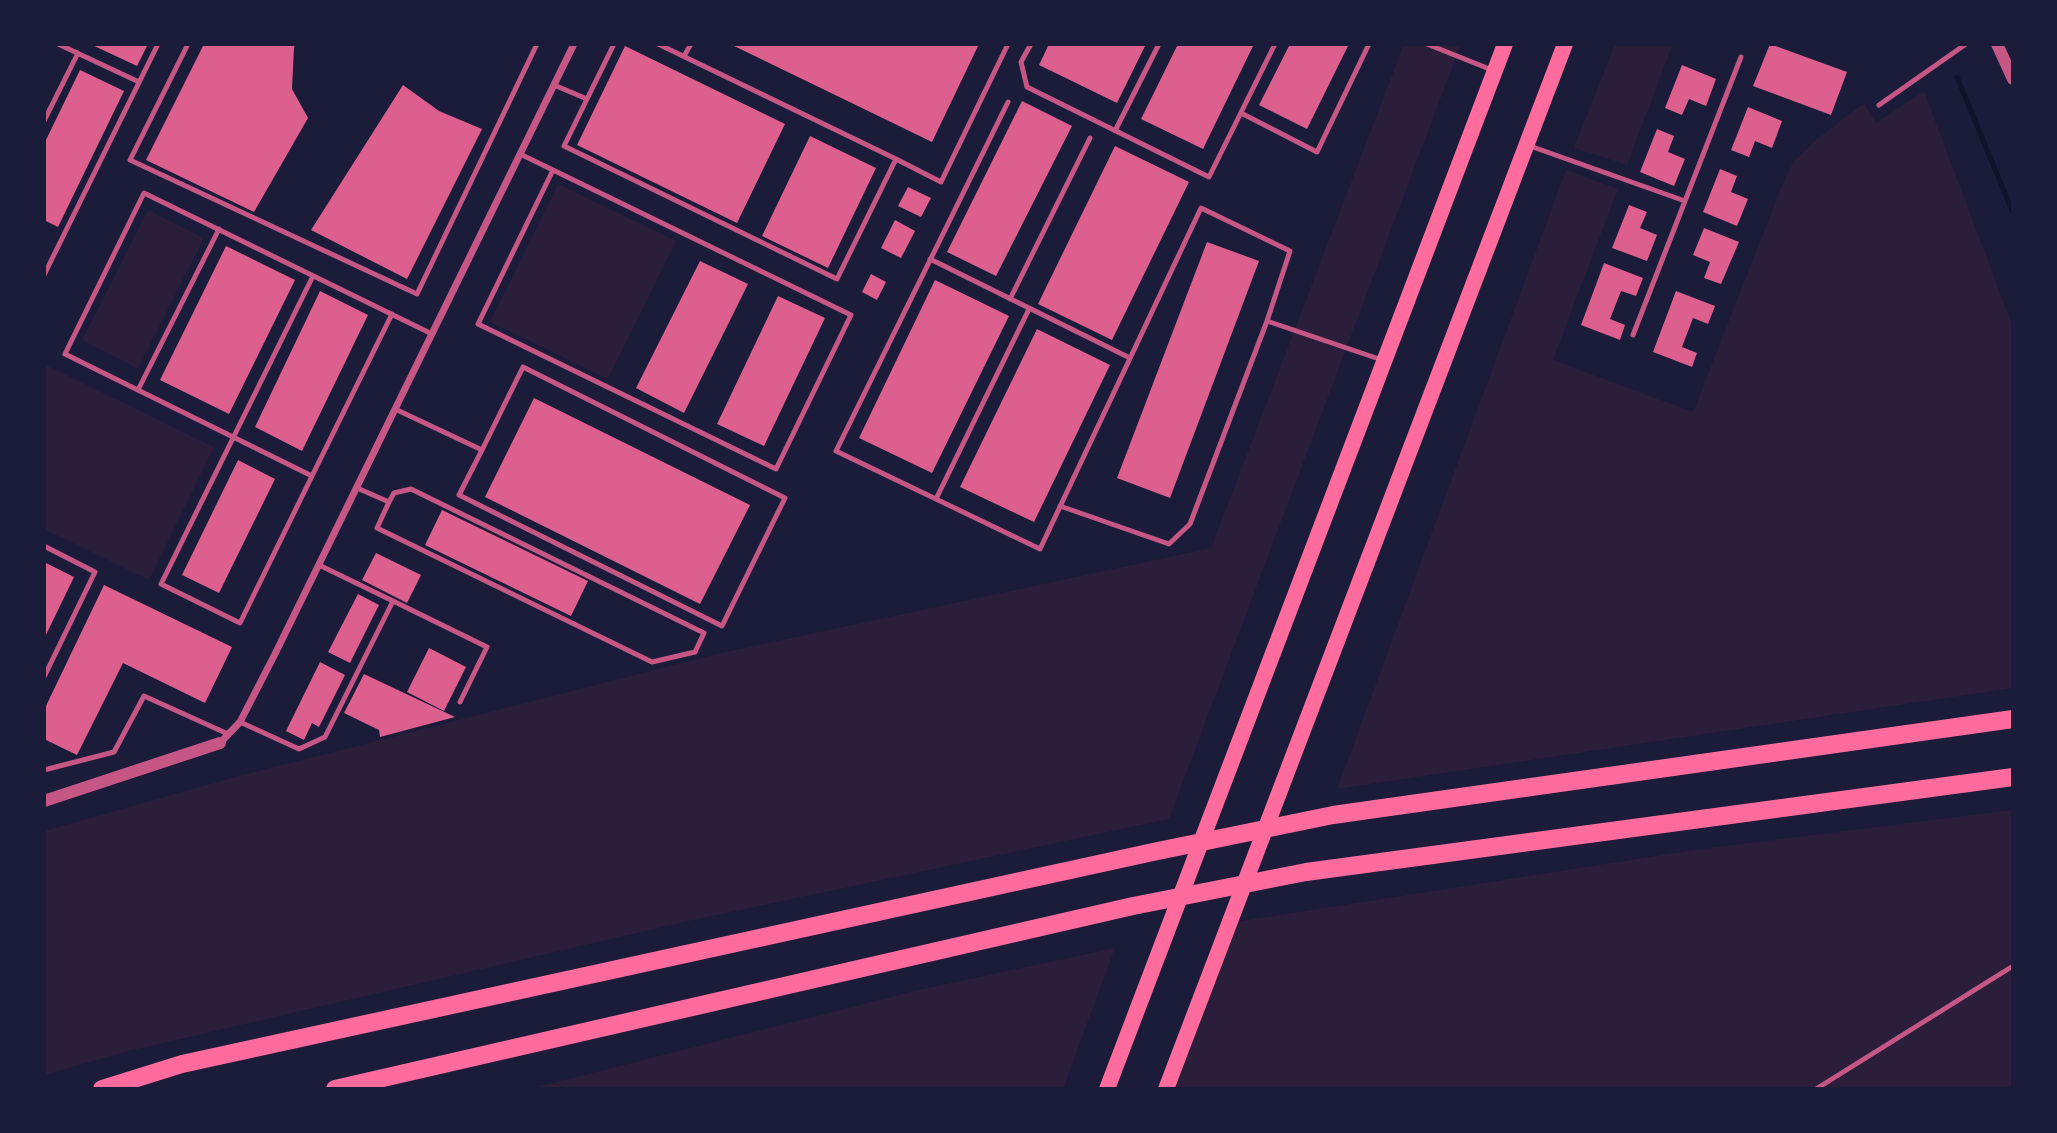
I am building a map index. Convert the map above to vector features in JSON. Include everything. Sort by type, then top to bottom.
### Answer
[{"type":"highway","points":[[102,1089],[181,1064],[1333,815],[2013,719]]},
{"type":"highway","points":[[335,1089],[1133,906],[1306,872],[2013,777]]},
{"type":"main road","points":[[1107,1089],[1505,44]]},
{"type":"main road","points":[[1166,1089],[1566,44]]},
{"type":"street","points":[[44,801],[224,738],[240,722],[574,44]]},
{"type":"street","points":[[1997,44],[2013,79]]},
{"type":"lane","points":[[58,44],[139,82]]},
{"type":"lane","points":[[44,275],[158,44]]},
{"type":"lane","points":[[188,44],[130,160],[417,294],[537,44]]},
{"type":"lane","points":[[614,44],[564,146],[837,279],[896,159]]},
{"type":"lane","points":[[659,44],[941,182],[1008,44]]},
{"type":"lane","points":[[684,56],[691,44]]},
{"type":"lane","points":[[1031,44],[1021,62],[1027,87],[1209,177],[1275,44]]},
{"type":"lane","points":[[1115,131],[1160,44]]},
{"type":"lane","points":[[1241,113],[1317,152],[1369,44]]},
{"type":"lane","points":[[1427,44],[1495,71]]},
{"type":"lane","points":[[1879,105],[1966,44]]},
{"type":"lane","points":[[44,121],[78,53]]},
{"type":"lane","points":[[1633,335],[1741,57]]},
{"type":"lane","points":[[554,85],[587,99]]},
{"type":"lane","points":[[1008,102],[836,451],[1040,549],[1060,506],[1201,208],[1290,251],[1267,321],[1191,524],[1169,544],[1060,506]]},
{"type":"lane","points":[[1010,299],[1090,138]]},
{"type":"lane","points":[[1527,145],[1685,201]]},
{"type":"lane","points":[[520,154],[553,170],[851,315],[776,469],[478,324],[553,170]]},
{"type":"lane","points":[[312,476],[65,354],[144,193],[432,334]]},
{"type":"lane","points":[[138,390],[219,229]]},
{"type":"lane","points":[[930,259],[1130,358]]},
{"type":"lane","points":[[313,276],[162,584],[240,623],[392,314]]},
{"type":"lane","points":[[936,499],[1030,309]]},
{"type":"lane","points":[[1267,321],[1385,361]]},
{"type":"lane","points":[[523,367],[785,498],[722,626],[459,495],[482,450],[523,367]]},
{"type":"lane","points":[[395,409],[482,450]]},
{"type":"lane","points":[[357,488],[389,502]]},
{"type":"lane","points":[[411,489],[705,633],[695,652],[652,662],[377,528],[389,502],[394,493],[411,489]]},
{"type":"lane","points":[[44,546],[95,572],[44,677]]},
{"type":"lane","points":[[319,565],[487,647],[460,702]]},
{"type":"lane","points":[[240,722],[299,749],[326,737],[393,601]]},
{"type":"lane","points":[[44,770],[114,752],[144,696],[224,738]]},
{"type":"lane","points":[[1816,1089],[2013,966]]},
{"type":"shaded area","points":[[1404,44],[1461,44],[1169,819],[684,922],[129,1051],[44,1075],[44,831],[239,776],[721,653],[1211,548]]},
{"type":"shaded area","points":[[1615,44],[1673,44],[1627,165],[1574,148]]},
{"type":"shaded area","points":[[1924,91],[2013,327],[2013,688],[1337,789],[1566,170],[1618,189],[1553,360],[1693,412],[1793,162],[1817,139],[1864,103],[1876,123]]},
{"type":"shaded area","points":[[558,184],[676,241],[608,379],[490,322]]},
{"type":"shaded area","points":[[148,210],[204,238],[138,369],[82,340]]},
{"type":"shaded area","points":[[44,364],[214,447],[149,580],[44,529]]},
{"type":"shaded area","points":[[2013,810],[2013,1089],[1166,1089],[1229,923],[1694,850]]},
{"type":"shaded area","points":[[1115,948],[1063,1089],[529,1089],[923,989]]},
{"type":"building","points":[[90,44],[148,44],[137,66]]},
{"type":"building","points":[[204,44],[297,44],[294,47],[292,89],[308,118],[254,212],[146,160]]},
{"type":"building","points":[[730,44],[979,44],[932,142]]},
{"type":"building","points":[[1049,44],[1146,44],[1117,103],[1039,65]]},
{"type":"building","points":[[1178,44],[1254,44],[1203,149],[1141,119]]},
{"type":"building","points":[[1290,44],[1349,44],[1307,129],[1259,105]]},
{"type":"building","points":[[1770,44],[1847,72],[1831,115],[1753,86]]},
{"type":"building","points":[[625,46],[785,124],[737,223],[577,145]]},
{"type":"building","points":[[1682,65],[1716,79],[1706,106],[1689,99],[1682,115],[1665,108]]},
{"type":"building","points":[[80,70],[124,91],[58,227],[44,220],[44,144]]},
{"type":"building","points":[[403,85],[439,111],[482,129],[407,279],[311,230]]},
{"type":"building","points":[[1022,101],[1072,126],[996,276],[947,252]]},
{"type":"building","points":[[1748,107],[1782,121],[1772,148],[1755,141],[1749,157],[1731,150]]},
{"type":"building","points":[[1657,129],[1674,136],[1668,152],[1685,159],[1674,186],[1640,172]]},
{"type":"building","points":[[810,136],[876,168],[828,268],[762,236]]},
{"type":"building","points":[[1115,146],[1189,182],[1112,340],[1038,304]]},
{"type":"building","points":[[1720,169],[1737,176],[1731,192],[1748,199],[1737,226],[1703,212]]},
{"type":"building","points":[[908,187],[931,198],[921,217],[898,206]]},
{"type":"building","points":[[1629,205],[1647,212],[1640,228],[1657,235],[1647,261],[1612,248]]},
{"type":"building","points":[[895,220],[915,231],[901,258],[881,248]]},
{"type":"building","points":[[1704,228],[1739,242],[1721,284],[1704,278],[1710,262],[1693,255]]},
{"type":"building","points":[[1207,242],[1259,261],[1170,498],[1117,478]]},
{"type":"building","points":[[226,246],[295,280],[229,414],[160,380]]},
{"type":"building","points":[[700,261],[748,284],[684,413],[636,388]]},
{"type":"building","points":[[1604,263],[1643,278],[1636,296],[1621,291],[1610,319],[1625,325],[1620,340],[1581,325]]},
{"type":"building","points":[[871,274],[886,282],[877,300],[862,292]]},
{"type":"building","points":[[935,280],[1009,316],[932,473],[859,438]]},
{"type":"building","points":[[320,291],[368,315],[302,451],[255,427]]},
{"type":"building","points":[[1676,291],[1715,306],[1708,324],[1693,318],[1682,347],[1697,353],[1692,367],[1653,352]]},
{"type":"building","points":[[778,296],[825,318],[764,446],[717,424]]},
{"type":"building","points":[[1037,329],[1110,365],[1034,522],[960,487]]},
{"type":"building","points":[[534,398],[750,505],[700,604],[485,497]]},
{"type":"building","points":[[238,460],[275,479],[219,593],[182,575]]},
{"type":"building","points":[[442,510],[588,581],[571,616],[425,545]]},
{"type":"building","points":[[376,553],[421,575],[407,603],[362,580]]},
{"type":"building","points":[[44,562],[74,577],[44,639]]},
{"type":"building","points":[[104,585],[232,647],[205,703],[123,663],[77,755],[44,739],[44,710]]},
{"type":"building","points":[[358,594],[379,605],[350,663],[328,652]]},
{"type":"building","points":[[429,648],[466,667],[444,711],[407,692]]},
{"type":"building","points":[[320,662],[345,675],[319,727],[312,723],[304,740],[286,731]]},
{"type":"building","points":[[364,674],[455,717],[380,737],[379,730],[344,713]]},
{"type":"waterway","points":[[1957,77],[2013,213]]}]
